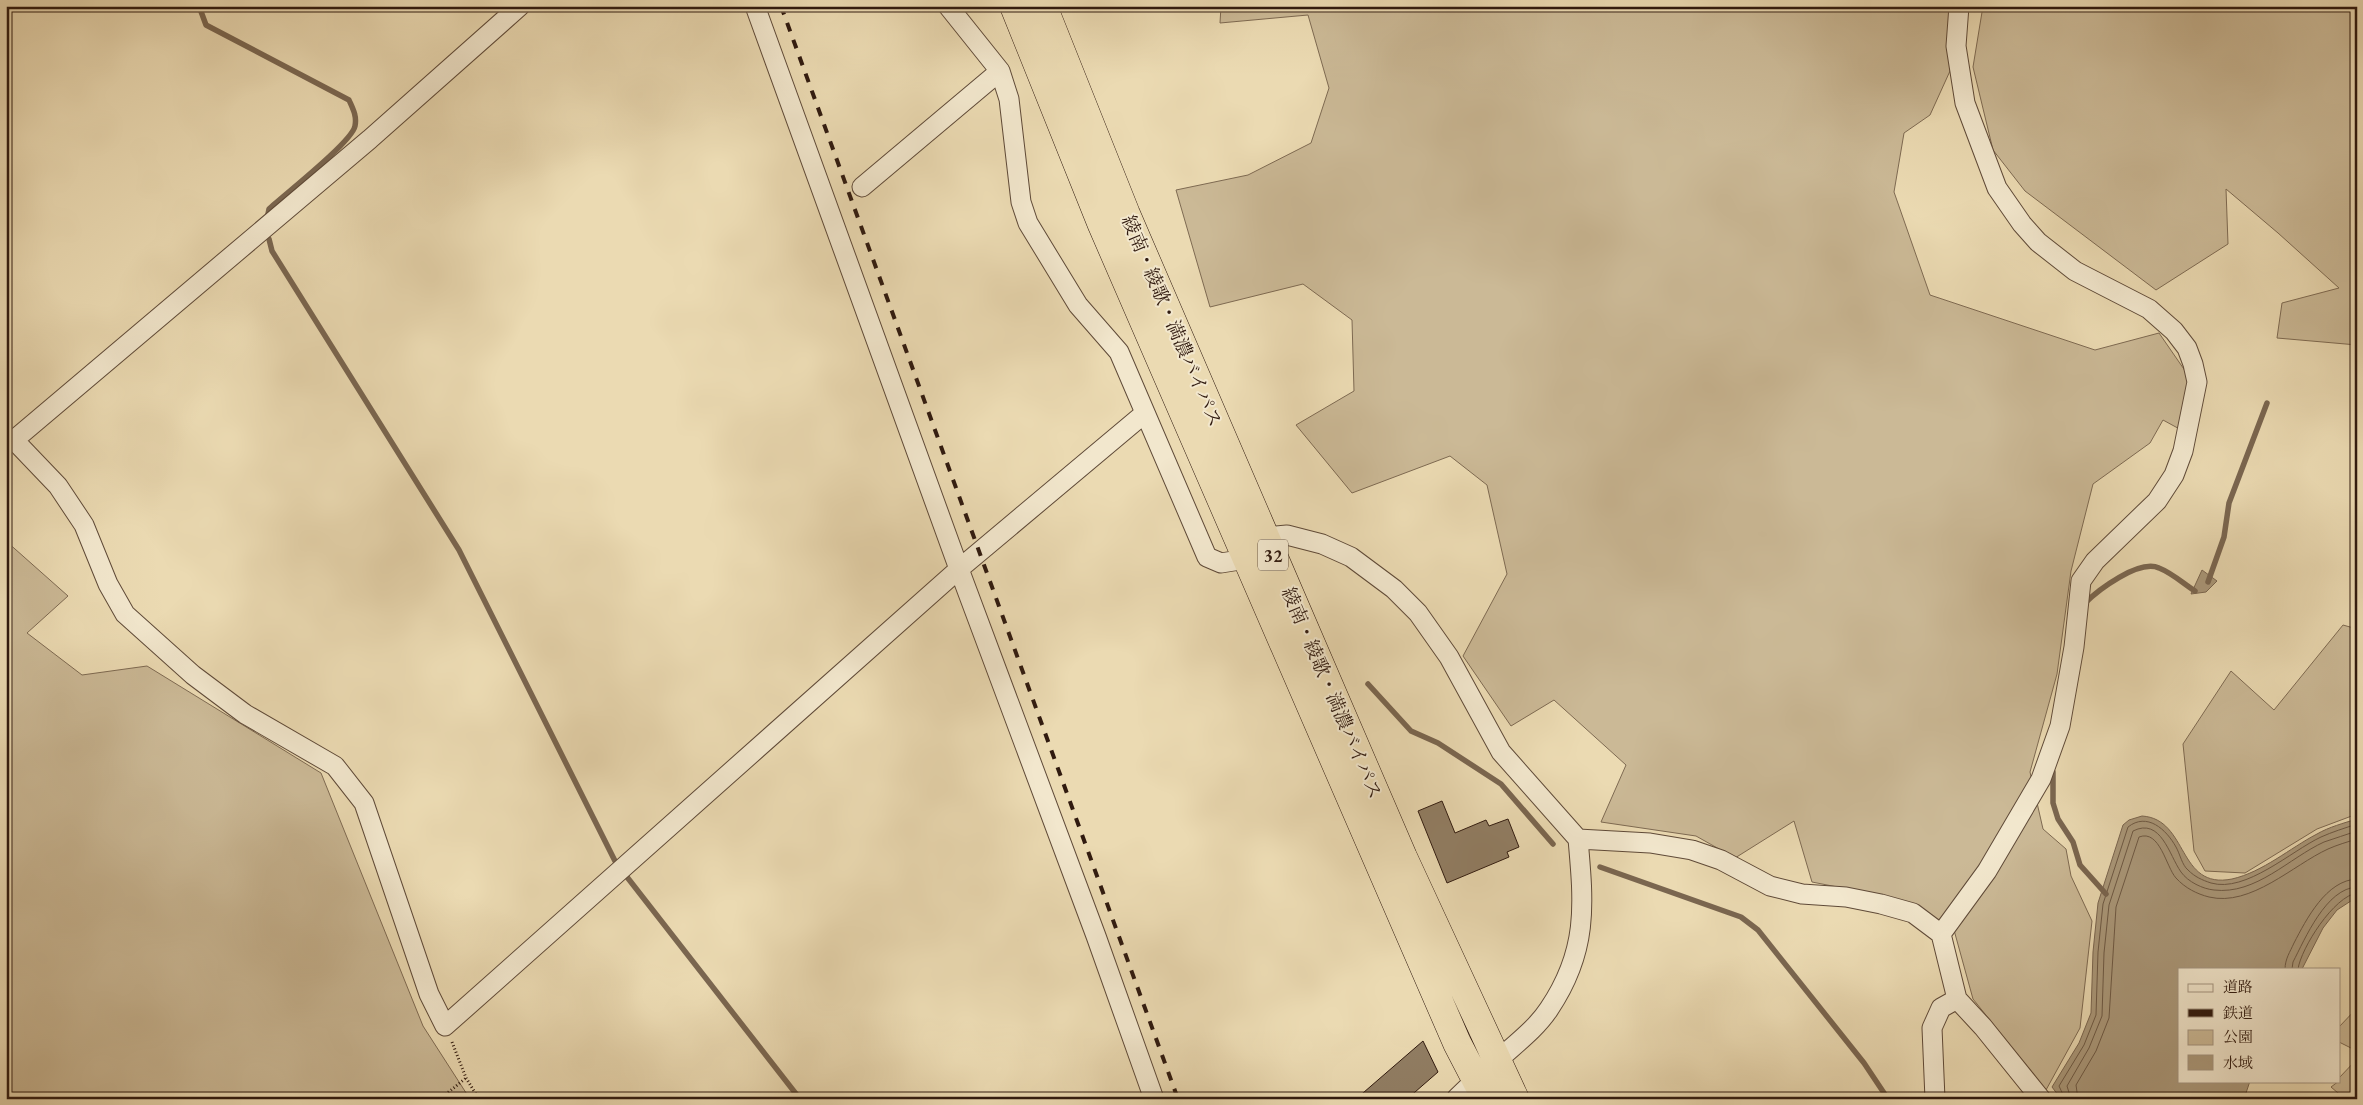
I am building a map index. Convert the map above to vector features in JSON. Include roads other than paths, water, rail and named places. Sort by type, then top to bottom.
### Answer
[{"type":"highway","name":"綾南・綾歌・満濃バイパス","points":[[1014,6],[1102,225],[1457,1043],[1473,1093]]},
{"type":"highway","name":"綾南・綾歌・満濃バイパス","points":[[1043,6],[1126,214],[1403,857],[1515,1099]]},
{"type":"street","points":[[520,6],[370,139],[10,439],[58,486],[84,525],[108,584],[125,614],[193,675],[245,714],[335,766],[351,784],[364,802],[429,994],[445,1026],[959,569],[1145,413]]},
{"type":"street","points":[[755,6],[1154,1099]]},
{"type":"street","points":[[948,6],[1000,71],[1010,99],[1021,202],[1028,224],[1078,305],[1118,352],[1207,557],[1220,563],[1246,559]]},
{"type":"street","points":[[1941,934],[1987,871],[2041,779],[2060,726],[2074,647],[2081,582],[2095,561],[2157,501],[2174,475],[2183,451],[2192,416],[2196,382],[2194,364],[2187,348],[2174,331],[2149,309],[2082,275],[2038,242],[2022,224],[1997,188],[1965,103],[1956,46],[1959,6]]},
{"type":"street","points":[[862,187],[1000,71]]},
{"type":"street","points":[[1266,537],[1287,535],[1322,544],[1351,557],[1394,589],[1418,613],[1450,657],[1501,752],[1578,839],[1584,898],[1582,933],[1574,958],[1564,982],[1548,1011],[1497,1062],[1473,1093]]},
{"type":"street","points":[[1578,839],[1650,843],[1692,850],[1721,860],[1770,886],[1802,894],[1846,897],[1913,913],[1941,934],[1957,999],[2041,1099]]},
{"type":"street","points":[[1935,1099],[1932,1028],[1941,1008],[1957,999]]},
{"type":"water","points":[[2202,570],[2217,581],[2206,592],[2191,594]]},
{"type":"water","points":[[2142,816],[2157,820],[2177,840],[2192,865],[2201,874],[2214,880],[2232,879],[2255,871],[2322,832],[2357,819],[2357,897],[2337,910],[2323,928],[2303,968],[2178,968],[2178,1082],[2250,1082],[2244,1099],[2061,1099],[2052,1087],[2079,1043],[2091,1013],[2093,952],[2098,903],[2123,825],[2129,820]]},
{"type":"waterway","points":[[199,6],[206,25],[349,100],[354,113],[355,126],[351,134],[330,156],[269,209],[268,214]]},
{"type":"waterway","points":[[269,239],[272,251],[459,550],[615,861]]},
{"type":"waterway","points":[[2208,582],[2224,537],[2229,503],[2267,403]]},
{"type":"waterway","points":[[2084,604],[2119,577],[2151,566],[2169,573],[2195,591]]},
{"type":"waterway","points":[[1368,684],[1411,731],[1438,743],[1501,784],[1553,844]]},
{"type":"waterway","points":[[2053,772],[2053,803],[2058,819],[2073,842],[2080,865],[2106,894]]},
{"type":"waterway","points":[[1600,867],[1741,917],[1758,930],[1864,1063],[1888,1099]]},
{"type":"waterway","points":[[627,877],[800,1099]]},
{"type":"railway","points":[[781,6],[1178,1099]]}]
